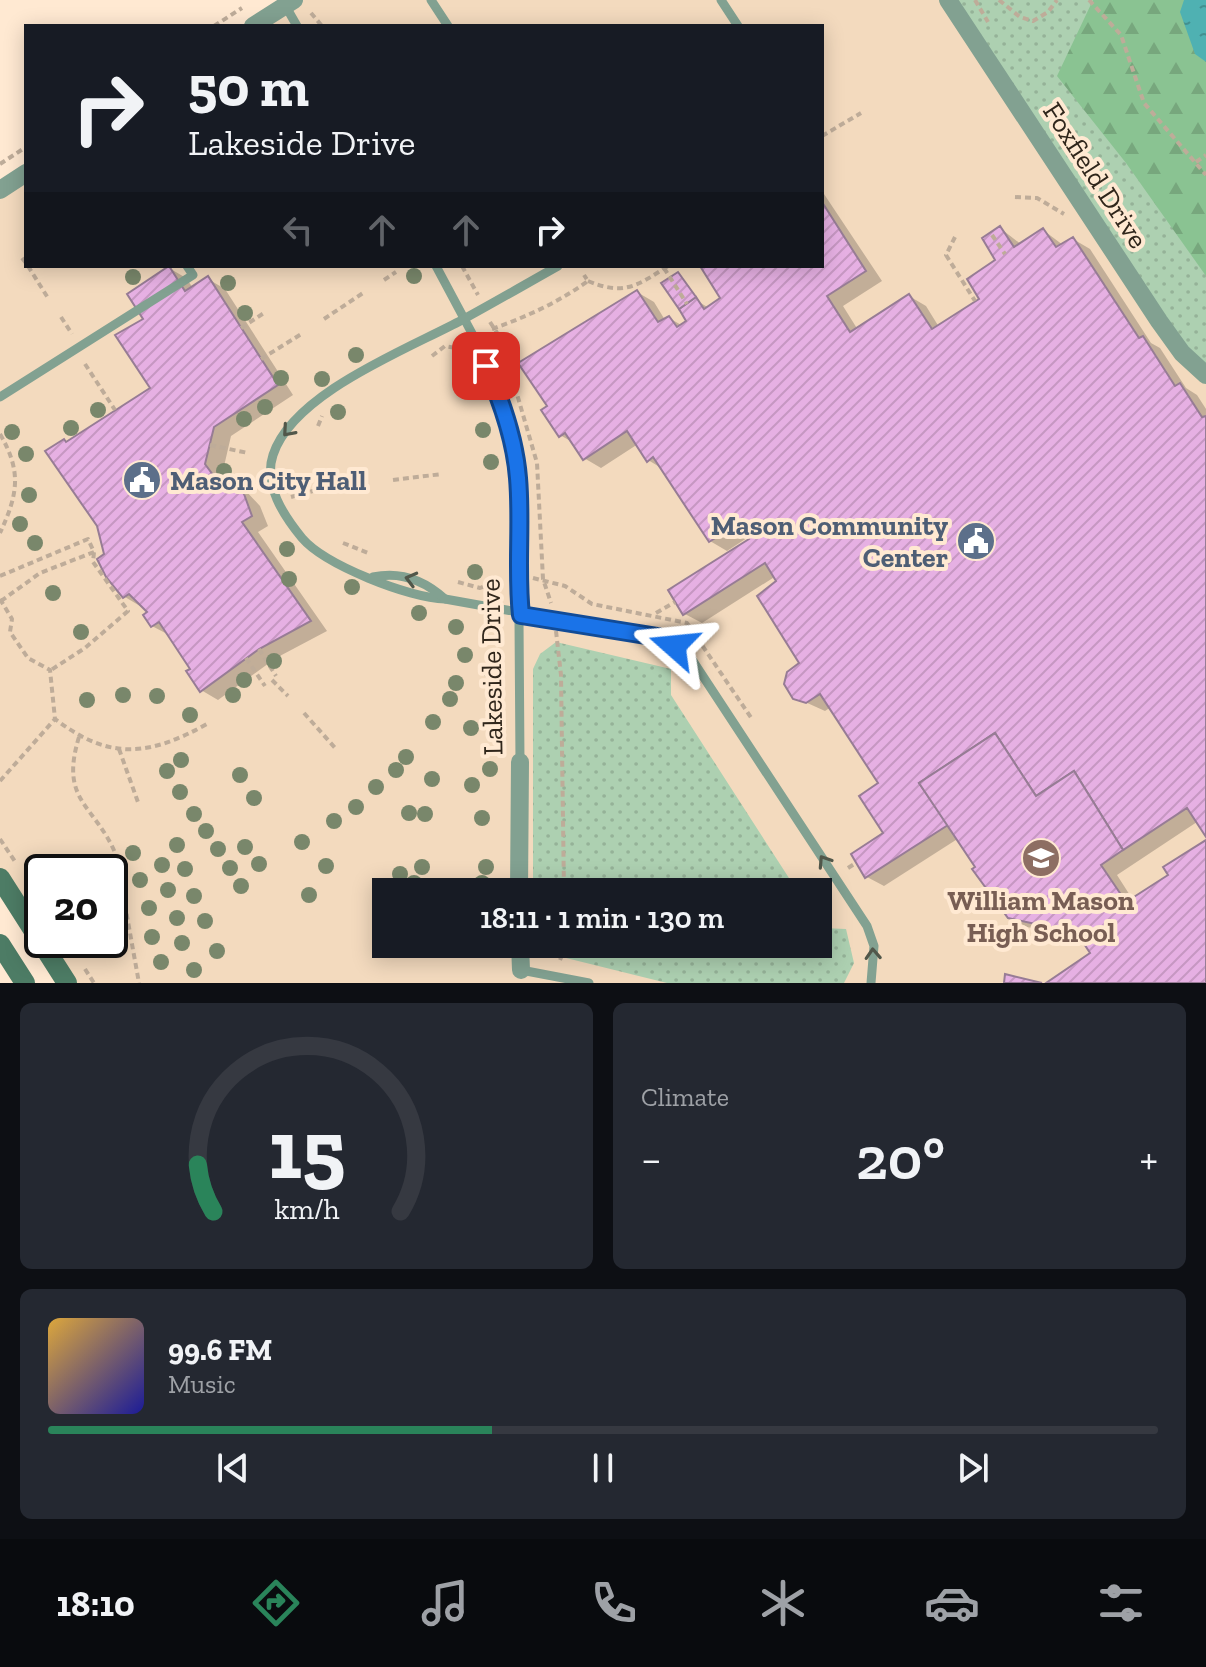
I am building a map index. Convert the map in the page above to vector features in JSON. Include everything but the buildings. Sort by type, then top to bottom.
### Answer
[{"type":"main road","points":[[0,878],[67,983]]},
{"type":"main road","points":[[0,944],[25,983]]},
{"type":"street","name":"Foxfield Drive","points":[[948,0],[1159,321],[1182,353],[1206,375]]},
{"type":"street","points":[[256,24],[289,3]]},
{"type":"street","points":[[0,190],[24,174]]},
{"type":"street","name":"Lakeside Drive","points":[[519,878],[520,762]]},
{"type":"street","points":[[520,958],[521,979]]},
{"type":"lane","points":[[431,0],[447,24]]},
{"type":"lane","points":[[721,0],[737,24]]},
{"type":"lane","points":[[289,3],[296,24]]},
{"type":"lane","points":[[0,397],[193,275],[188,268]]},
{"type":"lane","name":"Lakeside Drive","points":[[437,268],[498,392],[511,431],[518,478],[520,762]]},
{"type":"lane","points":[[554,268],[323,395],[280,438],[272,458],[270,480],[288,519],[306,542],[330,559],[373,577],[385,587],[424,599],[445,599],[521,615],[658,637],[689,655],[867,926],[874,946],[871,983]]},
{"type":"lane","points":[[373,577],[390,574],[428,584],[445,599]]},
{"type":"lane","points":[[521,979],[589,983]]},
{"type":"path","points":[[999,0],[1020,17],[1033,21],[1048,12],[1057,0]]},
{"type":"path","points":[[1089,0],[1121,35],[1144,103],[1206,175]]},
{"type":"path","points":[[217,24],[244,6]]},
{"type":"path","points":[[311,13],[320,24]]},
{"type":"path","points":[[824,135],[861,113]]},
{"type":"path","points":[[0,164],[24,148]]},
{"type":"path","points":[[1196,162],[1206,155]]},
{"type":"path","points":[[1015,197],[1037,198],[1064,214]]},
{"type":"path","points":[[992,235],[1005,254]]},
{"type":"path","points":[[955,237],[946,255],[975,301]]},
{"type":"path","points":[[29,268],[48,298]]},
{"type":"path","points":[[463,268],[478,294]]},
{"type":"path","points":[[584,275],[588,281],[618,291],[643,282],[664,268]]},
{"type":"path","points":[[667,268],[687,304]]},
{"type":"path","points":[[384,280],[396,272]]},
{"type":"path","points":[[492,329],[550,305],[588,281]]},
{"type":"path","points":[[324,319],[363,293]]},
{"type":"path","points":[[241,328],[264,313]]},
{"type":"path","points":[[61,317],[75,339]]},
{"type":"path","points":[[261,359],[303,333]]},
{"type":"path","points":[[432,356],[445,346],[461,349]]},
{"type":"path","points":[[85,364],[115,410]]},
{"type":"path","points":[[0,434],[14,458],[17,484],[0,533]]},
{"type":"path","points":[[210,445],[248,453]]},
{"type":"path","points":[[393,480],[442,474]]},
{"type":"path","points":[[291,497],[331,486],[369,483]]},
{"type":"path","points":[[244,494],[248,488]]},
{"type":"path","points":[[0,576],[88,539],[94,552],[93,562],[128,611],[85,648],[50,670]]},
{"type":"path","points":[[343,543],[368,553]]},
{"type":"path","points":[[50,670],[28,658],[10,632],[12,619],[1,600],[40,573],[94,552]]},
{"type":"path","points":[[458,582],[480,588],[497,581]]},
{"type":"path","points":[[654,615],[675,602]]},
{"type":"path","points":[[558,647],[564,878]]},
{"type":"path","points":[[259,649],[274,678],[288,696]]},
{"type":"path","points":[[246,658],[265,686]]},
{"type":"path","points":[[50,670],[55,719],[79,737],[119,749],[160,747],[207,724]]},
{"type":"path","points":[[304,713],[336,749]]},
{"type":"path","points":[[0,781],[55,719]]},
{"type":"path","points":[[79,737],[73,756],[72,782],[81,803],[109,838],[116,855],[139,983]]},
{"type":"path","points":[[119,749],[139,805]]},
{"type":"path","points":[[848,868],[856,863]]},
{"type":"shaded area","points":[[294,0],[948,0],[1206,375],[1206,983],[67,983],[51,958],[128,958],[128,854],[24,854],[24,916],[0,878],[0,190],[24,174],[24,268],[824,268],[824,24],[256,24]]},
{"type":"green space","points":[[948,0],[1206,0],[1206,375]]},
{"type":"green space","points":[[1093,0],[1184,0],[1195,53],[1206,62],[1206,276],[1126,163],[1057,76]]},
{"type":"green space","points":[[556,642],[671,669],[671,695],[789,878],[533,878],[533,669],[540,654]]},
{"type":"green space","points":[[832,928],[846,929],[854,963],[844,983],[667,983],[566,958],[832,958]]},
{"type":"water","points":[[1184,0],[1206,0],[1206,62],[1195,54],[1180,12]]},
{"type":"place","name":"Mason City Hall","points":[[142,480]]},
{"type":"place","name":"Mason Community Center","points":[[976,541]]},
{"type":"place","name":"William Mason High School","points":[[1041,858]]},
{"type":"route","points":[[486,366],[511,431],[518,478],[517,578],[521,615],[658,637],[674,646]]}]
